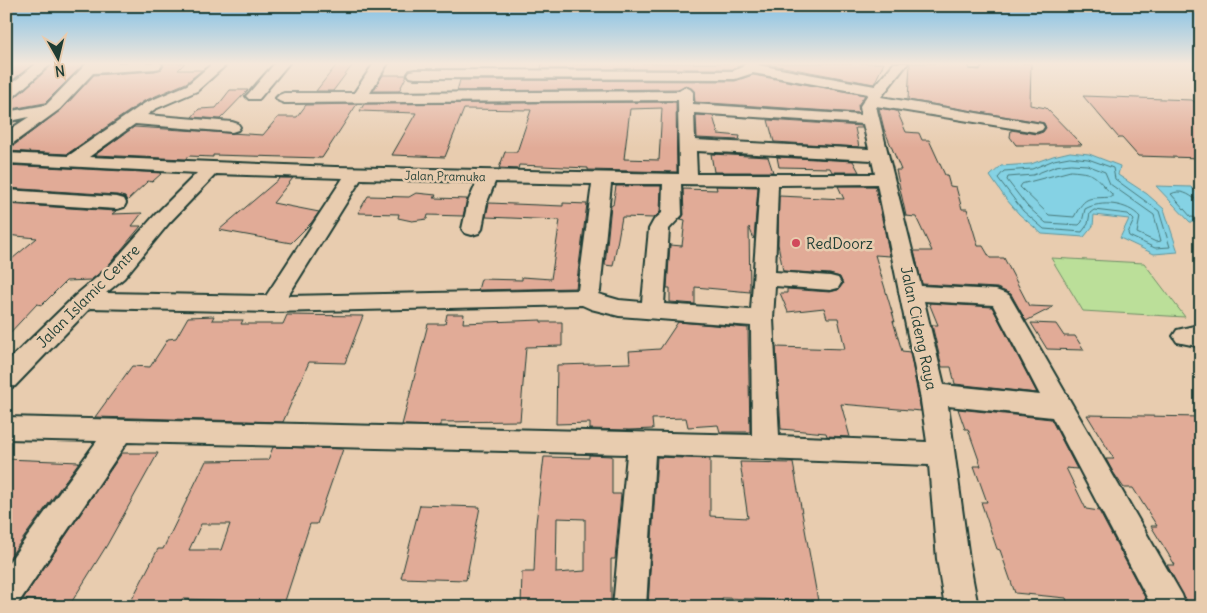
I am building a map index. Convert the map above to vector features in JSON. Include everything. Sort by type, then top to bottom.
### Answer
[{"type":"street","points":[[6,140],[55,106],[68,92]]},
{"type":"street","points":[[71,162],[160,100],[182,92]]},
{"type":"street","points":[[254,96],[258,92]]},
{"type":"street","points":[[360,96],[363,92]]},
{"type":"street","points":[[404,96],[406,92]]},
{"type":"street","points":[[652,311],[659,229],[663,222],[670,219],[673,211],[687,145],[686,92]]},
{"type":"street","points":[[834,92],[873,104]]},
{"type":"street","points":[[873,104],[881,92]]},
{"type":"street","points":[[284,98],[404,96],[686,106],[873,104],[1036,127]]},
{"type":"street","name":"Jalan Cideng Raya","points":[[873,104],[879,155],[898,231],[933,394],[942,454],[953,559],[962,607]]},
{"type":"street","points":[[6,117],[55,106]]},
{"type":"street","points":[[686,106],[735,118],[751,124]]},
{"type":"street","points":[[132,119],[232,127]]},
{"type":"street","points":[[687,145],[879,155]]},
{"type":"street","name":"Jalan Pramuka","points":[[6,158],[485,182],[680,179],[884,179]]},
{"type":"street","name":"Jalan Islamic Centre","points":[[6,379],[84,300],[116,273],[162,218],[211,169]]},
{"type":"street","points":[[272,304],[355,174]]},
{"type":"street","points":[[766,449],[762,319],[769,179]]},
{"type":"street","points":[[585,297],[589,291],[602,180]]},
{"type":"street","points":[[376,182],[485,182],[568,190]]},
{"type":"street","points":[[472,229],[473,216],[485,182]]},
{"type":"street","points":[[6,196],[117,203]]},
{"type":"street","points":[[765,278],[830,283]]},
{"type":"street","points":[[911,293],[996,298],[1001,300],[1170,607]]},
{"type":"street","points":[[84,300],[272,304],[572,299],[585,297],[599,304],[652,311],[762,319]]},
{"type":"street","points":[[933,394],[1061,408]]},
{"type":"street","points":[[6,428],[642,443],[942,454]]},
{"type":"street","points":[[6,594],[120,431]]},
{"type":"street","points":[[629,607],[642,443]]},
{"type":"green space","points":[[1051,258],[1144,263],[1185,317],[1083,311]]},
{"type":"water","points":[[1070,152],[1089,154],[1120,166],[1118,175],[1147,194],[1164,209],[1178,252],[1154,254],[1120,238],[1129,219],[1094,215],[1093,226],[1084,237],[1042,234],[1019,214],[990,176],[1001,166],[1031,164]]},
{"type":"water","points":[[1156,186],[1191,187],[1201,197],[1201,223],[1190,222]]},
{"type":"building","points":[[22,92],[56,92],[45,103],[6,110],[6,102],[12,100]]},
{"type":"building","points":[[78,92],[166,92],[144,101],[67,154],[6,151],[6,147],[13,146],[61,110]]},
{"type":"building","points":[[229,92],[246,92],[220,119],[192,117],[199,109],[216,108]]},
{"type":"building","points":[[694,92],[846,92],[865,95],[858,105],[859,113],[695,102]]},
{"type":"building","points":[[908,92],[1030,92],[1030,105],[1046,108],[1082,145],[1016,145],[1010,137],[1011,130],[1037,134],[1043,132],[1046,128],[1044,123],[908,100]]},
{"type":"building","points":[[1083,96],[1192,100],[1201,107],[1201,158],[1138,156],[1122,138],[1119,138]]},
{"type":"building","points":[[676,102],[677,172],[588,170],[588,168],[519,165],[518,169],[499,168],[505,152],[517,152],[531,110],[464,109],[445,157],[392,155],[416,113],[360,111],[364,104]],"holes":[[[662,108],[659,160],[624,159],[630,109]]]},
{"type":"building","points":[[357,104],[322,158],[213,155],[213,157],[189,156],[185,159],[95,155],[134,127],[263,135],[278,117],[297,117],[306,105]]},
{"type":"building","points":[[879,108],[897,111],[906,132],[919,133],[922,140],[929,140],[945,175],[947,175],[950,186],[956,187],[962,209],[967,209],[978,246],[983,246],[990,258],[1004,258],[1029,306],[1053,307],[1026,321],[1011,294],[997,288],[922,284],[914,251],[932,251],[916,217],[906,216],[896,170],[901,170],[884,129]]},
{"type":"building","points":[[696,115],[713,116],[718,134],[740,136],[739,140],[697,138]]},
{"type":"building","points":[[768,120],[862,126],[862,128],[855,128],[859,147],[774,142]]},
{"type":"building","points":[[711,154],[768,157],[773,172],[714,172]]},
{"type":"building","points":[[777,157],[853,161],[859,172],[832,172],[830,168],[779,167]]},
{"type":"building","points":[[6,165],[162,173],[152,182],[148,181],[127,201],[125,197],[117,195],[6,188]]},
{"type":"building","points":[[280,178],[293,178],[273,203],[319,212],[291,243],[219,230]]},
{"type":"building","points":[[616,186],[661,186],[660,212],[654,218],[622,217],[613,266],[605,265],[611,205],[613,205]]},
{"type":"building","points":[[716,186],[758,187],[754,239],[749,227],[750,292],[695,287],[695,304],[670,302],[670,288],[667,288],[670,245],[682,246],[685,220],[681,219],[684,215],[683,189],[717,190]]},
{"type":"building","points":[[838,186],[875,186],[890,256],[875,255],[902,351],[910,352],[921,411],[841,404],[850,437],[827,436],[826,433],[781,429],[776,347],[845,349],[838,318],[827,318],[824,308],[788,312],[780,293],[787,293],[787,289],[830,292],[838,290],[843,284],[840,277],[830,274],[783,271],[778,244],[779,196],[844,199]]},
{"type":"building","points":[[416,193],[436,195],[434,198],[467,199],[463,216],[428,215],[427,219],[412,221],[398,218],[399,214],[358,213],[368,196],[409,197]]},
{"type":"building","points":[[489,203],[563,206],[563,203],[587,204],[576,288],[478,290],[481,279],[522,280],[522,277],[551,279],[560,220],[486,217]]},
{"type":"building","points":[[6,204],[116,211],[112,214],[142,213],[132,226],[141,226],[107,267],[91,280],[66,281],[42,305],[37,304],[6,337],[6,264],[37,238],[6,235]]},
{"type":"building","points":[[929,303],[992,307],[1037,393],[955,384],[951,367],[942,367],[932,325],[938,325]]},
{"type":"building","points":[[447,314],[464,314],[463,323],[541,320],[541,322],[562,322],[562,346],[526,347],[520,421],[441,422],[441,426],[402,425],[428,324],[445,324]]},
{"type":"building","points":[[287,315],[363,316],[345,363],[309,362],[283,422],[95,417],[132,366],[150,367],[168,339],[176,338],[188,317],[214,316],[212,320],[243,320],[241,324],[283,324]]},
{"type":"building","points":[[678,322],[748,328],[750,432],[720,432],[718,425],[688,427],[686,418],[652,419],[653,429],[590,429],[590,423],[556,424],[557,365],[630,363],[629,351],[660,349]]},
{"type":"building","points":[[1031,323],[1056,324],[1064,336],[1075,336],[1084,350],[1047,349]]},
{"type":"building","points":[[958,409],[1051,419],[1077,469],[1066,468],[1086,509],[1099,511],[1150,607],[1069,607],[1066,598],[1015,593],[981,502],[987,502],[974,466],[981,466],[968,429],[965,429]]},
{"type":"building","points":[[1087,415],[1201,417],[1201,607],[1190,607],[1185,599],[1167,565],[1175,565],[1151,526],[1157,526],[1133,488],[1124,488],[1113,472],[1106,459],[1114,459]]},
{"type":"building","points":[[273,447],[343,449],[317,524],[310,524],[283,607],[246,607],[248,601],[182,599],[179,607],[128,607],[158,549],[163,549],[206,461],[268,460]],"holes":[[[201,524],[230,524],[221,550],[189,550]]]},
{"type":"building","points":[[122,453],[158,453],[107,545],[71,603],[23,599]]},
{"type":"building","points":[[589,455],[612,456],[612,494],[621,494],[615,559],[611,559],[611,605],[521,607],[522,572],[534,572],[536,523],[544,457],[589,458]],"holes":[[[557,518],[585,519],[585,571],[556,573]]]},
{"type":"building","points":[[657,457],[710,459],[710,516],[748,518],[740,462],[793,463],[818,601],[722,598],[722,607],[648,607]]},
{"type":"building","points":[[6,459],[79,462],[6,562]]},
{"type":"building","points":[[420,505],[480,507],[466,580],[401,578]]},
{"type":"place","name":"RedDoorz","points":[[796,243]]}]
